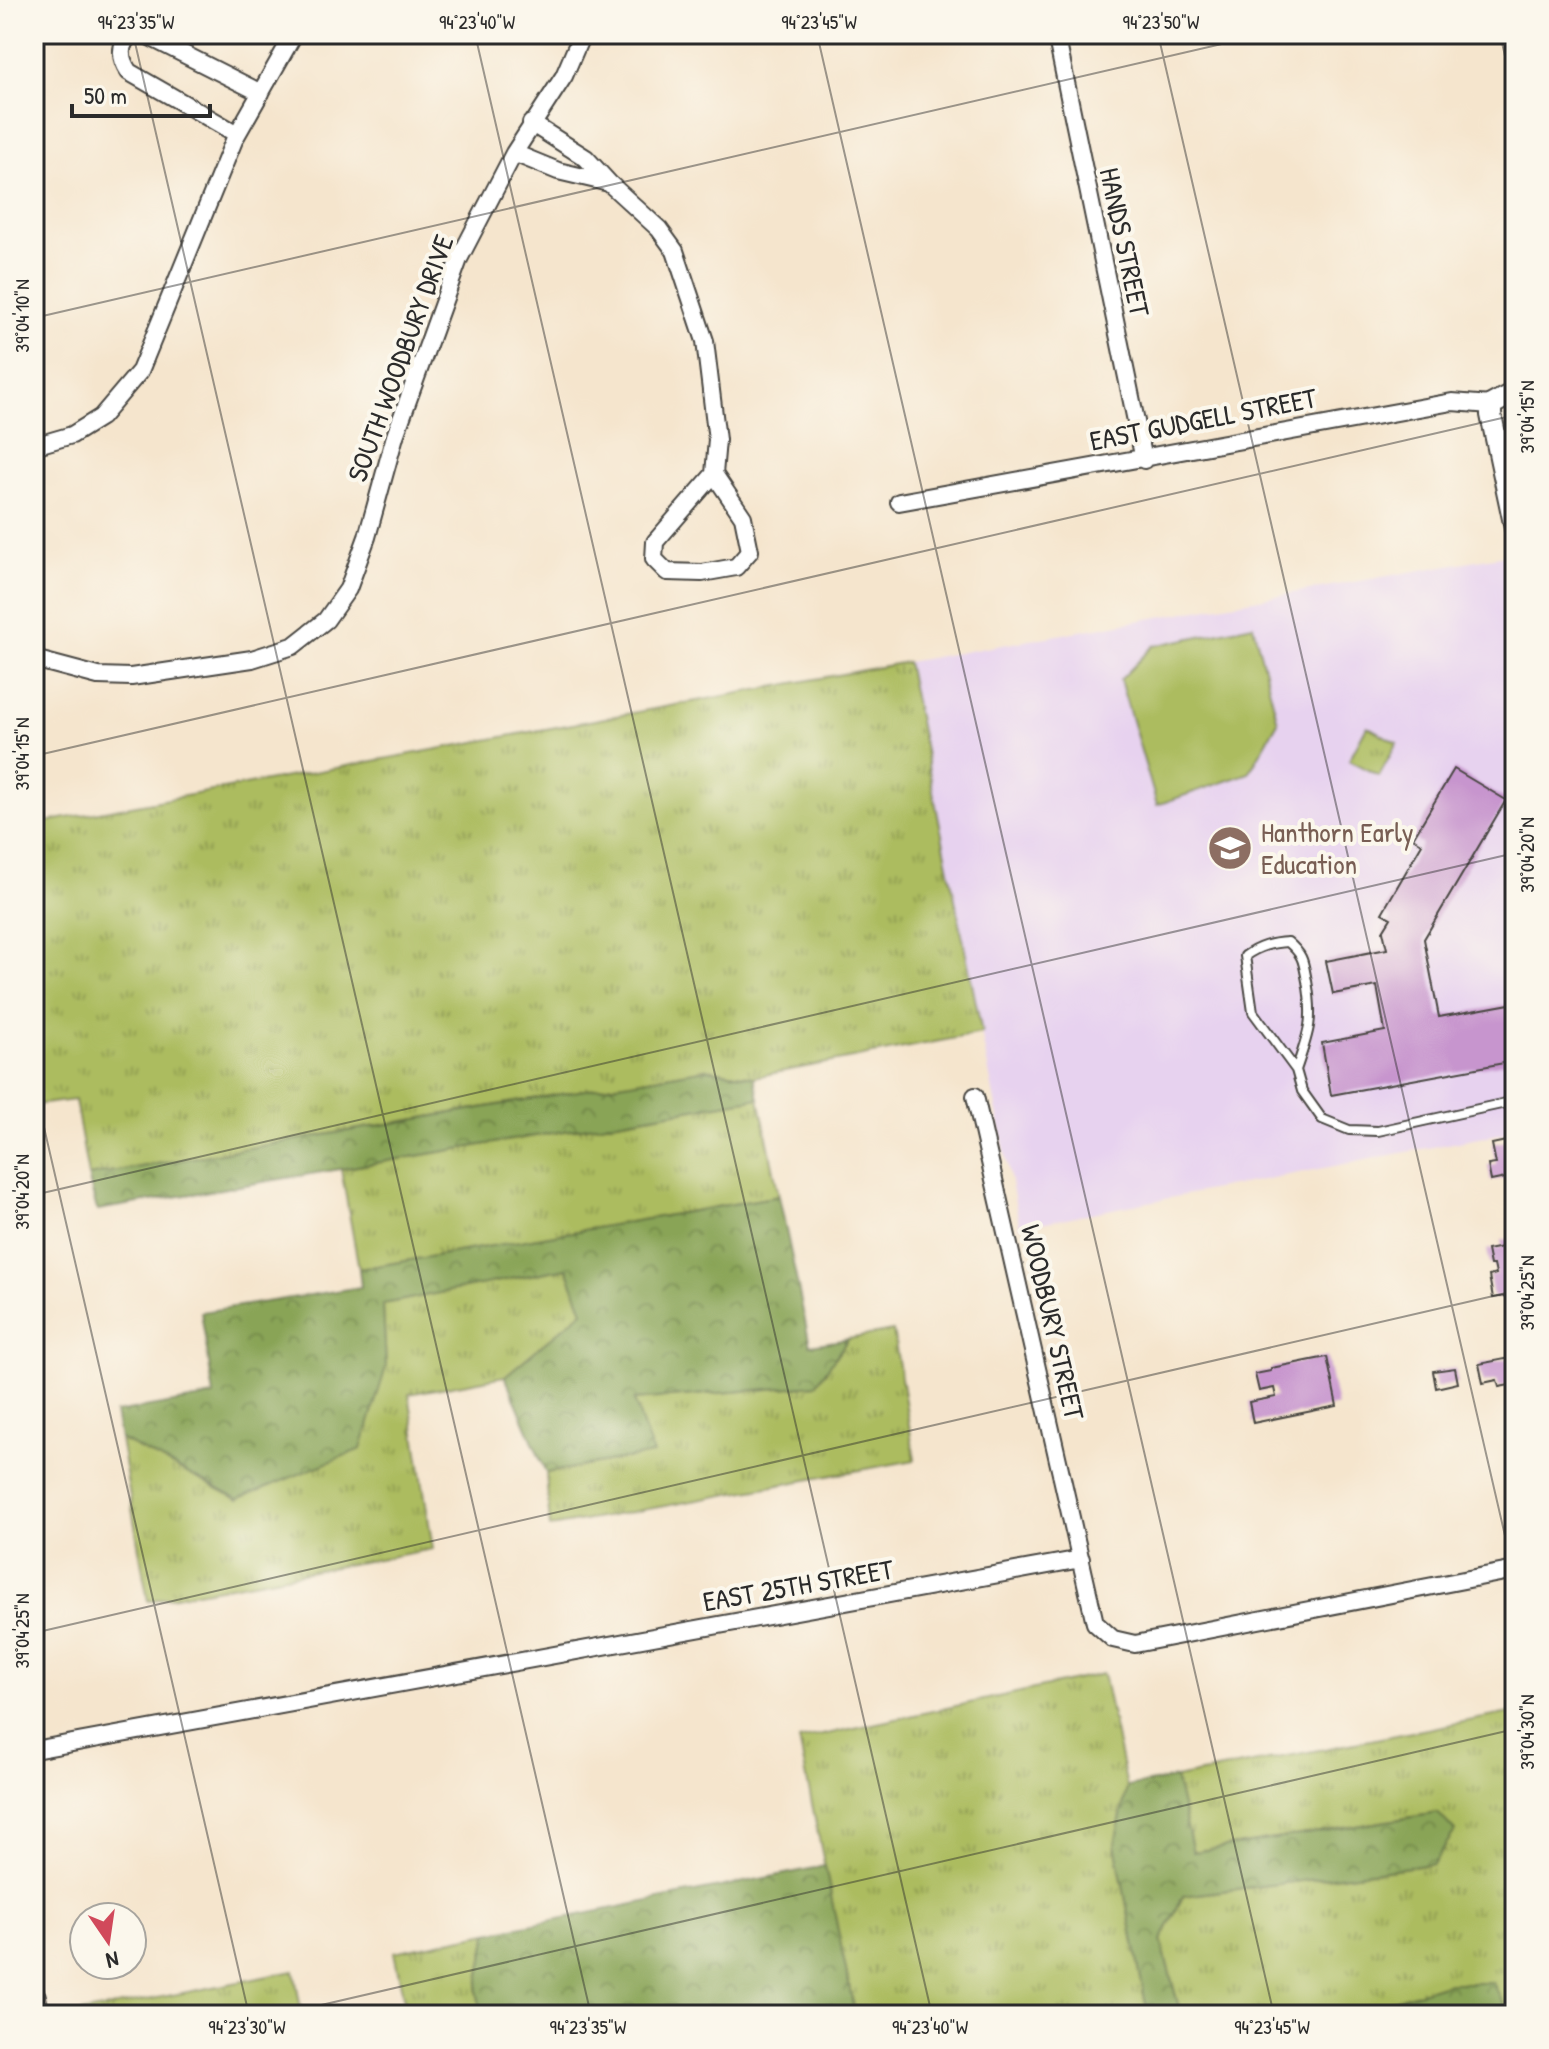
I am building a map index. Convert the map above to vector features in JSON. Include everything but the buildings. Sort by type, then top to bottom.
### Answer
[{"type":"main road","points":[[34,1997],[38,2015]]},
{"type":"street","points":[[132,34],[122,46],[129,72],[237,134]]},
{"type":"street","points":[[144,34],[261,93]]},
{"type":"street","points":[[34,446],[72,435],[101,417],[140,371],[237,134],[294,34]]},
{"type":"street","name":"SOUTH WOODBURY DRIVE","points":[[36,663],[98,676],[131,677],[221,664],[252,659],[293,646],[326,620],[348,589],[367,537],[395,436],[459,259],[531,123],[564,76],[582,34]]},
{"type":"street","name":"HANDS STREET","points":[[1056,34],[1144,460]]},
{"type":"street","points":[[531,123],[574,148],[659,229],[675,251],[705,341],[717,440],[714,474],[655,542],[654,559],[667,572],[702,573],[736,567],[750,551],[743,517],[714,474]]},
{"type":"street","points":[[514,153],[558,171],[609,183]]},
{"type":"street","points":[[1515,392],[1491,405],[1515,528]]},
{"type":"street","name":"EAST GUDGELL STREET","points":[[899,502],[1452,402],[1491,405]]},
{"type":"street","name":"WOODBURY STREET","points":[[975,1096],[1081,1559]]},
{"type":"street","points":[[1081,1559],[1095,1623],[1113,1639],[1135,1644],[1515,1570]]},
{"type":"street","name":"EAST 25TH STREET","points":[[34,1750],[1081,1559]]},
{"type":"lane","points":[[1296,1070],[1312,1012],[1302,954],[1288,942],[1272,943],[1258,947],[1245,956],[1253,1012],[1296,1070],[1302,1091],[1322,1119],[1349,1130],[1378,1131],[1515,1101]]},
{"type":"shaded area","name":"Hanthorn Early Education","points":[[1505,555],[1515,608],[1515,1131],[1020,1227],[907,662]]},
{"type":"green space","points":[[1253,625],[1278,722],[1249,773],[1157,805],[1120,680],[1153,646]]},
{"type":"green space","points":[[907,662],[982,1033],[754,1077],[706,1069],[88,1176],[75,1100],[34,1105],[34,824]]},
{"type":"green space","points":[[1367,726],[1397,743],[1379,776],[1349,760]]},
{"type":"green space","points":[[706,1069],[754,1077],[759,1098],[97,1210],[88,1176]]},
{"type":"green space","points":[[759,1098],[779,1196],[359,1269],[341,1169]]},
{"type":"green space","points":[[779,1196],[810,1345],[848,1339],[816,1385],[634,1400],[653,1454],[546,1473],[505,1376],[583,1311],[567,1268],[383,1304],[386,1367],[361,1449],[238,1499],[120,1439],[115,1413],[214,1396],[201,1312],[361,1287],[359,1269]]},
{"type":"green space","points":[[567,1268],[583,1311],[505,1376],[409,1394],[433,1549],[148,1601],[120,1439],[238,1499],[386,1367],[383,1304]]},
{"type":"green space","points":[[893,1331],[915,1460],[550,1527],[546,1473],[652,1454],[634,1400],[816,1385],[848,1339]]},
{"type":"green space","points":[[1103,1674],[1127,1787],[1115,1844],[1148,2015],[855,2015],[799,1740]]},
{"type":"green space","points":[[1515,1712],[1515,2005],[1506,2007],[1492,1983],[1449,1983],[1347,2015],[1181,2015],[1161,1940],[1183,1896],[1433,1864],[1437,1813],[1193,1852],[1175,1778]]},
{"type":"green space","points":[[1175,1778],[1193,1852],[1438,1813],[1455,1831],[1433,1864],[1183,1896],[1161,1941],[1181,2015],[1148,2015],[1115,1844],[1127,1787]]},
{"type":"green space","points":[[825,1866],[855,2015],[482,2015],[477,1990],[488,1933]]},
{"type":"green space","points":[[488,1933],[477,1990],[482,2015],[407,2015],[394,1952]]},
{"type":"green space","points":[[294,1971],[302,2015],[71,2015]]},
{"type":"green space","points":[[1449,1983],[1493,1983],[1506,2007],[1469,2015],[1347,2015]]},
{"type":"place","name":"Hanthorn Early Education","points":[[1230,848]]}]
